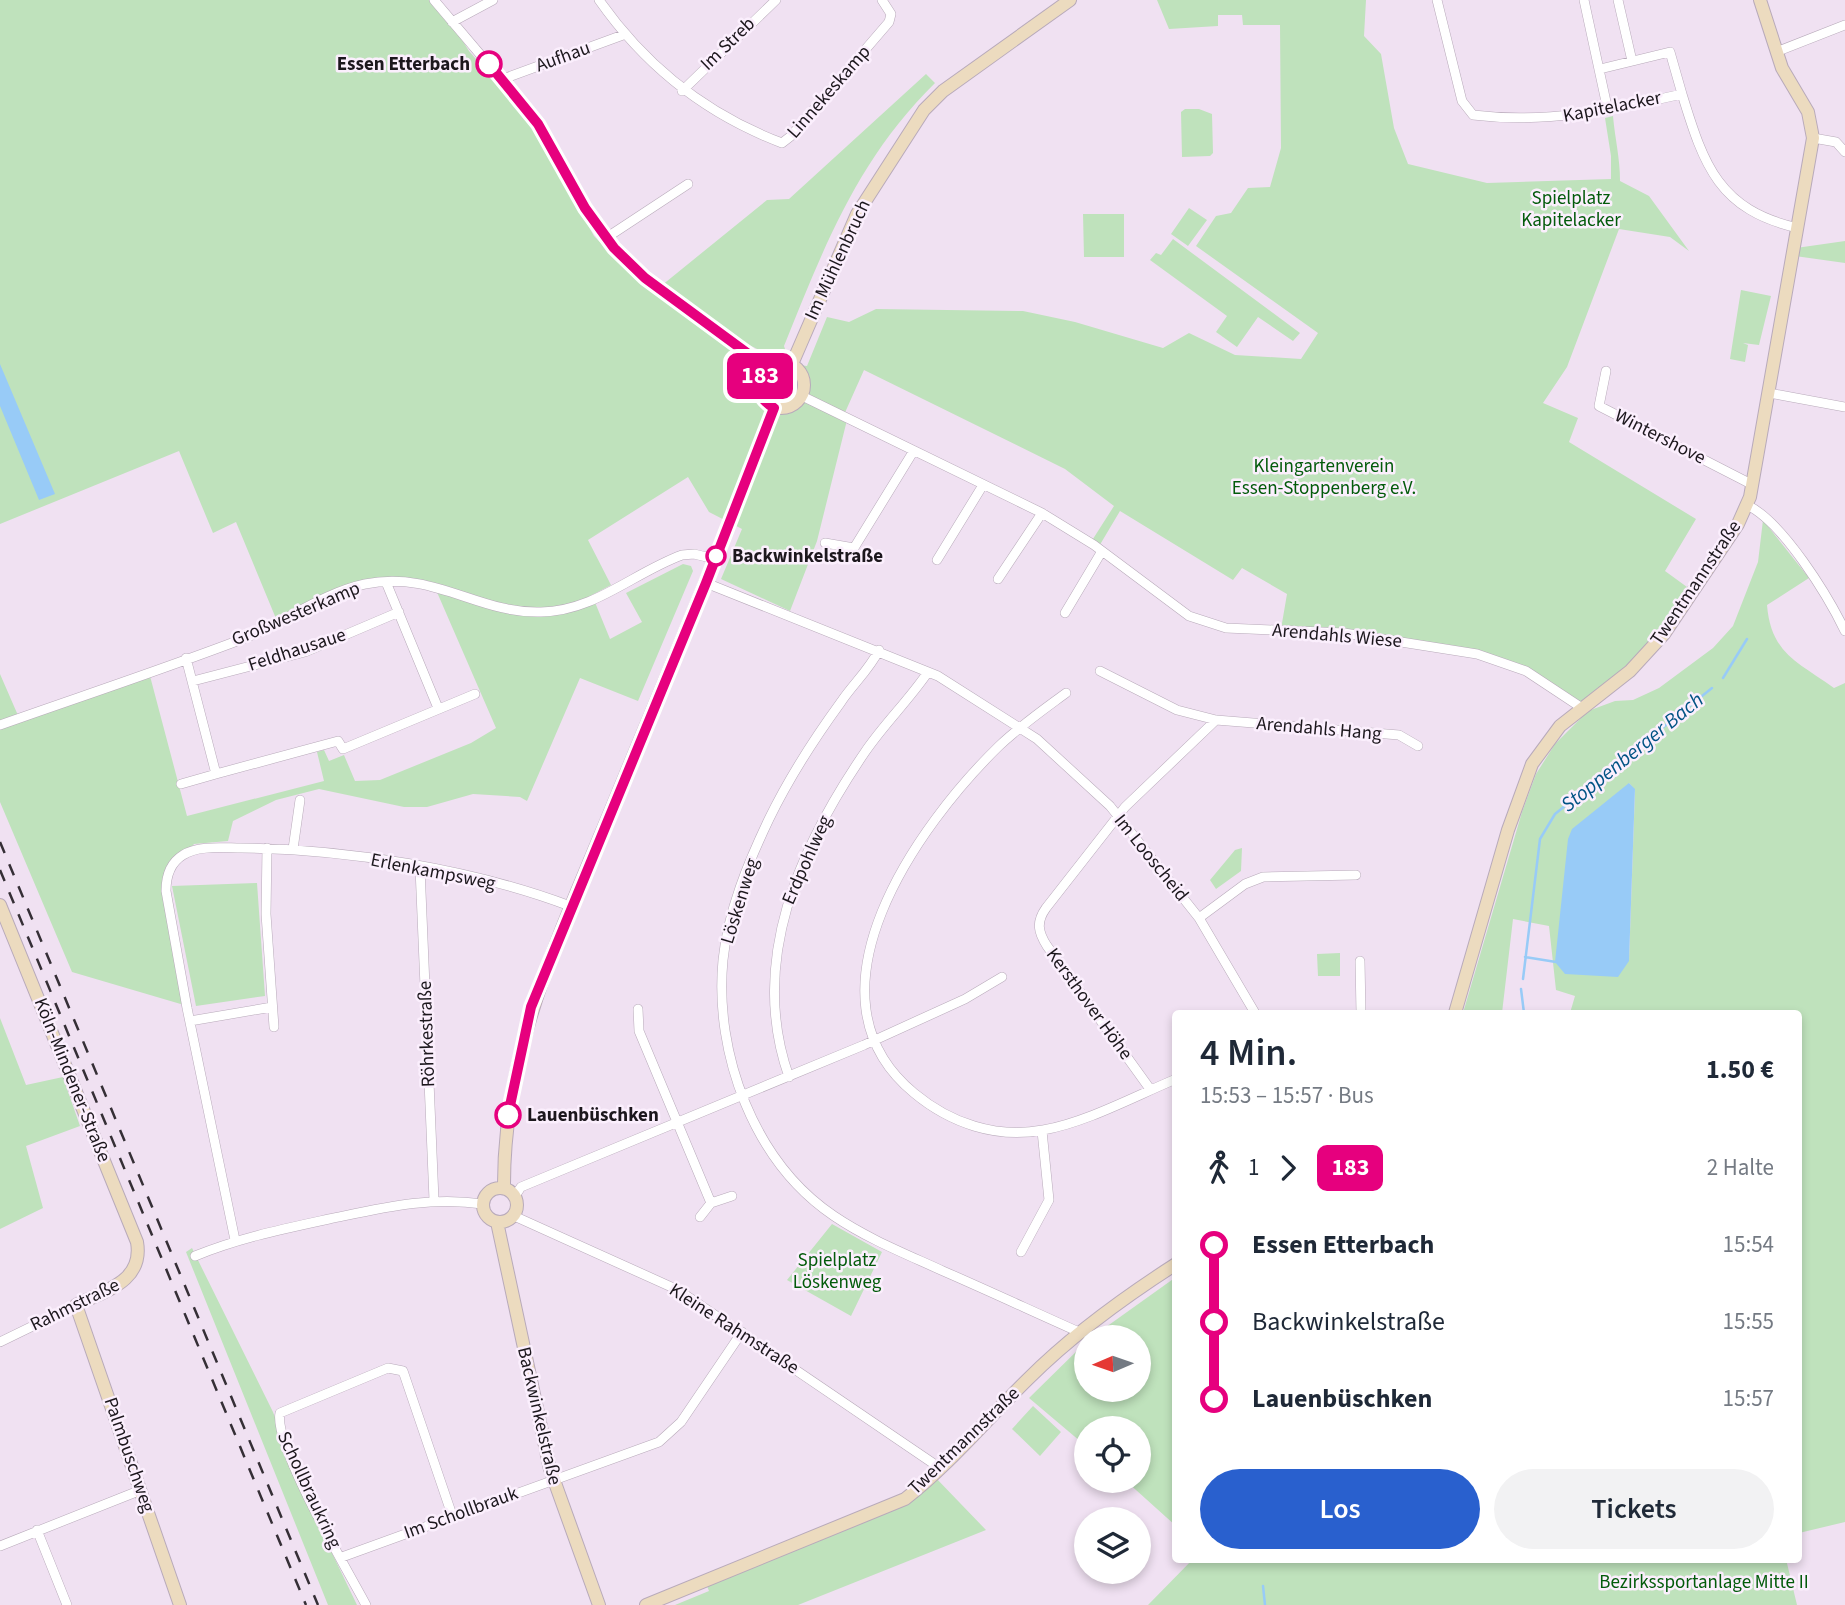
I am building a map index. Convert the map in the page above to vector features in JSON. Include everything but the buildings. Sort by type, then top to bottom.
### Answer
[{"type":"street","points":[[434,0],[503,79],[538,124],[585,208],[606,238],[645,278],[766,367]]},
{"type":"street","points":[[452,22],[493,0]]},
{"type":"street","name":"Linnekeskamp","points":[[599,0],[623,35],[682,91],[727,120],[785,142],[891,17],[882,0]]},
{"type":"street","name":"Im Streb","points":[[682,91],[776,0]]},
{"type":"street","name":"Im Mühlenbruch","points":[[792,364],[857,214],[888,164],[917,126],[939,106],[957,82],[1070,0]]},
{"type":"street","name":"Kapitelacker","points":[[1437,0],[1462,101],[1473,115],[1551,118],[1608,111],[1682,94],[1701,149],[1731,197],[1760,217],[1798,228]]},
{"type":"street","points":[[1584,0],[1608,111]]},
{"type":"street","points":[[1618,0],[1632,61]]},
{"type":"street","points":[[1760,0],[1782,68],[1808,112],[1813,138],[1830,140],[1845,152]]},
{"type":"street","points":[[1776,52],[1845,25]]},
{"type":"street","name":"Aufhau","points":[[503,79],[623,35]]},
{"type":"street","points":[[1600,69],[1670,52],[1682,94]]},
{"type":"street","name":"Twentmannstraße","points":[[1456,1010],[1520,791],[1547,742],[1581,708],[1630,671],[1664,634],[1747,505],[1753,485],[1813,138]]},
{"type":"street","points":[[606,238],[688,184]]},
{"type":"street","points":[[777,362],[792,364],[803,376],[802,396],[789,407],[774,408],[762,398],[758,388],[760,375],[766,367],[777,362]]},
{"type":"street","name":"Wintershove","points":[[1606,370],[1599,406],[1753,485]]},
{"type":"street","points":[[1769,393],[1845,407]]},
{"type":"street","name":"Arendahls Wiese","points":[[802,396],[1042,513],[1102,551],[1166,602],[1208,624],[1226,628],[1344,633],[1452,648],[1490,657],[1526,671],[1581,708]]},
{"type":"street","points":[[774,408],[706,583],[570,906],[531,1007],[522,1041],[505,1140],[509,1192],[517,1206],[514,1216],[497,1222],[488,1216],[483,1204],[489,1192],[509,1192],[789,1077],[965,999],[1002,977]]},
{"type":"street","points":[[825,543],[854,548],[913,452]]},
{"type":"street","points":[[937,560],[983,485]]},
{"type":"street","points":[[1747,505],[1762,513],[1815,578],[1845,631]]},
{"type":"street","points":[[998,579],[1042,513]]},
{"type":"street","points":[[1065,613],[1102,551]]},
{"type":"street","name":"Großwesterkamp","points":[[0,724],[245,638],[343,591],[386,582],[420,583],[503,608],[542,612],[584,604],[682,555],[694,554],[715,559]]},
{"type":"street","points":[[386,582],[438,708]]},
{"type":"street","name":"Im Looscheid","points":[[706,583],[928,672],[1020,727],[1070,767],[1119,817],[1199,918],[1253,1010]]},
{"type":"street","name":"Feldhausaue","points":[[193,681],[305,652],[399,612]]},
{"type":"street","name":"Löskenweg","points":[[878,650],[821,730],[789,782],[749,865],[732,913],[723,960],[722,1001],[728,1047],[742,1096],[781,1164],[807,1193],[834,1216],[883,1244],[1074,1330]]},
{"type":"street","points":[[186,659],[216,774]]},
{"type":"street","name":"Arendahls Hang","points":[[1100,671],[1177,709],[1216,720],[1399,735],[1418,746]]},
{"type":"street","name":"Erdpohlweg","points":[[789,1077],[779,1047],[773,1005],[775,958],[783,913],[805,858],[840,790],[877,734],[928,672]]},
{"type":"street","points":[[1066,693],[1020,727],[984,761],[943,807],[911,856],[874,931],[866,969],[867,1006],[874,1040],[910,1090],[950,1118],[989,1130],[1042,1130],[1172,1081]]},
{"type":"street","points":[[181,784],[338,741],[343,749],[475,694]]},
{"type":"street","points":[[1119,817],[1216,720]]},
{"type":"street","points":[[293,849],[300,800]]},
{"type":"street","name":"Kersthover Höhe","points":[[1119,817],[1046,908],[1039,922],[1039,931],[1150,1089]]},
{"type":"street","points":[[267,848],[266,914],[274,1027]]},
{"type":"street","name":"Erlenkampsweg","points":[[235,1240],[166,891],[170,869],[180,857],[190,851],[293,849],[494,882],[570,906]]},
{"type":"street","name":"Röhrkestraße","points":[[420,868],[433,1200]]},
{"type":"street","points":[[1199,918],[1245,884],[1263,877],[1356,875]]},
{"type":"street","name":"Köln-Mindener-Straße","points":[[0,905],[125,1209],[137,1242],[138,1258]]},
{"type":"street","points":[[1360,961],[1361,1010]]},
{"type":"street","points":[[190,1021],[272,1007]]},
{"type":"street","points":[[638,1009],[639,1031],[711,1203]]},
{"type":"street","points":[[1021,1252],[1049,1200],[1042,1130]]},
{"type":"street","points":[[701,1217],[711,1203],[732,1196]]},
{"type":"street","points":[[195,1256],[235,1240],[433,1200],[483,1204]]},
{"type":"street","name":"Kleine Rahmstraße","points":[[514,1216],[678,1290],[940,1468]]},
{"type":"street","name":"Backwinkelstraße","points":[[497,1222],[553,1479],[599,1605]]},
{"type":"street","name":"Rahmstraße","points":[[0,1342],[125,1281],[138,1258]]},
{"type":"street","name":"Twentmannstraße","points":[[1089,1325],[1172,1267]]},
{"type":"street","name":"Palmbuschweg","points":[[76,1305],[180,1605]]},
{"type":"street","name":"Im Schollbrauk","points":[[341,1557],[659,1442],[670,1435],[742,1332]]},
{"type":"street","name":"Twentmannstraße","points":[[646,1605],[895,1504],[940,1468],[1074,1337]]},
{"type":"street","name":"Schollbraukring","points":[[341,1557],[307,1495],[280,1429],[280,1413],[388,1368],[396,1368],[408,1379],[452,1515]]},
{"type":"street","points":[[0,1546],[141,1490]]},
{"type":"street","points":[[37,1530],[67,1605]]},
{"type":"street","points":[[341,1557],[366,1605]]},
{"type":"green space","points":[[0,0],[432,0],[451,22],[469,51],[529,120],[594,236],[631,274],[748,362],[807,366],[827,317],[849,322],[876,309],[1023,311],[1075,322],[1163,348],[1189,333],[1235,355],[1301,359],[1318,333],[1196,246],[1216,216],[1231,213],[1248,188],[1270,187],[1281,148],[1280,25],[1243,25],[1242,15],[1218,15],[1218,26],[1169,29],[1157,0],[1366,0],[1364,36],[1381,54],[1394,128],[1408,164],[1487,183],[1611,179],[1611,156],[1605,118],[1613,116],[1620,181],[1649,196],[1689,251],[1670,237],[1619,229],[1567,367],[1543,403],[1578,418],[1569,442],[1696,519],[1665,571],[1687,587],[1652,643],[1581,705],[1527,670],[1450,645],[1343,632],[1281,629],[1287,594],[1242,568],[1233,580],[1120,511],[1098,548],[1091,542],[1114,506],[1065,469],[864,370],[843,417],[847,420],[817,541],[790,611],[721,579],[742,529],[709,512],[688,477],[588,540],[611,585],[592,595],[610,639],[642,622],[626,593],[683,564],[691,566],[693,571],[638,701],[580,678],[527,801],[520,797],[473,794],[427,807],[404,807],[319,789],[276,800],[233,821],[228,841],[194,844],[165,877],[184,1005],[72,972],[0,802],[0,674],[20,720],[150,676],[187,816],[324,781],[317,752],[324,750],[329,761],[344,755],[355,781],[380,780],[471,743],[496,728],[433,583],[367,583],[277,621],[236,522],[213,533],[179,451],[0,524]]},
{"type":"green space","points":[[926,74],[935,83],[884,143],[845,206],[784,346],[787,355],[780,359],[766,358],[761,351],[722,331],[661,286],[767,200],[789,199]]},
{"type":"green space","points":[[1185,109],[1199,109],[1212,114],[1213,153],[1210,156],[1182,157],[1181,112]]},
{"type":"green space","points":[[1189,208],[1207,220],[1188,246],[1171,234]]},
{"type":"green space","points":[[1083,214],[1124,214],[1124,257],[1084,257]]},
{"type":"green space","points":[[1173,239],[1300,333],[1293,341],[1258,317],[1237,347],[1216,332],[1227,316],[1150,260],[1156,253],[1161,255]]},
{"type":"green space","points":[[1845,241],[1845,263],[1795,256],[1796,248]]},
{"type":"green space","points":[[1741,290],[1771,296],[1759,345],[1743,343],[1748,345],[1745,362],[1730,359]]},
{"type":"green space","points":[[1763,520],[1809,578],[1767,605],[1774,635],[1788,655],[1834,688],[1845,683],[1845,1522],[1802,1532],[1802,1010],[1571,1010],[1575,996],[1556,990],[1549,926],[1513,919],[1502,1010],[1464,1010],[1522,812],[1536,774],[1555,744],[1588,711],[1615,701],[1633,700],[1659,688],[1713,648],[1733,626],[1758,562]],"holes":[[[1629,783],[1635,790],[1629,961]]]},
{"type":"green space","points":[[1242,848],[1241,871],[1216,889],[1210,880],[1235,850]]},
{"type":"green space","points":[[257,883],[265,996],[196,1006],[172,886]]},
{"type":"green space","points":[[1340,953],[1340,976],[1318,976],[1317,954]]},
{"type":"green space","points":[[0,1018],[26,1085],[63,1077],[80,1126],[26,1146],[43,1208],[0,1229]]},
{"type":"green space","name":"Spielplatz Löskenweg","points":[[832,1224],[882,1252],[851,1316],[787,1280]]},
{"type":"green space","points":[[192,1248],[273,1412],[305,1497],[357,1605],[328,1605],[186,1252]]},
{"type":"green space","points":[[1172,1280],[1172,1522],[1139,1493],[1151,1493],[1151,1416],[1074,1416],[1074,1436],[1029,1398],[1074,1354],[1074,1402],[1152,1402],[1152,1325],[1109,1325]]},
{"type":"green space","points":[[1033,1406],[1061,1432],[1040,1456],[1012,1429]]},
{"type":"green space","points":[[934,1476],[986,1530],[798,1605],[675,1605],[709,1591],[707,1586],[872,1515]]},
{"type":"green space","name":"Bezirkssportanlage Mitte II","points":[[1189,1563],[1787,1563],[1797,1605],[1148,1605]]},
{"type":"water","points":[[0,364],[55,494],[39,500],[0,406]]},
{"type":"water","points":[[1629,783],[1635,789],[1629,961],[1618,977],[1565,974],[1555,962],[1568,839],[1572,829]]},
{"type":"waterway","name":"Stoppenberger Bach","points":[[1723,678],[1747,639]]},
{"type":"waterway","name":"Stoppenberger Bach","points":[[1523,979],[1540,839],[1555,814],[1712,688]]},
{"type":"waterway","points":[[1525,957],[1556,962]]},
{"type":"waterway","name":"Stoppenberger Bach","points":[[1521,989],[1524,1010]]},
{"type":"waterway","name":"Stoppenberger Bach","points":[[1263,1586],[1265,1605]]},
{"type":"railway","points":[[0,842],[318,1605]]},
{"type":"railway","points":[[0,870],[306,1605]]},
{"type":"bus line","name":"183","points":[[489,64],[538,124],[585,208],[606,238],[645,278],[766,367],[760,375],[758,388],[762,398],[774,408],[706,583],[570,906],[531,1007],[508,1115]]},
{"type":"place","name":"Essen Etterbach","points":[[489,64]]},
{"type":"place","name":"Backwinkelstraße","points":[[716,556]]},
{"type":"place","name":"Lauenbüschken","points":[[508,1115]]},
{"type":"park label","name":"Spielplatz Kapitelacker","points":[[1571,209]]},
{"type":"park label","name":"Kleingartenverein Essen-Stoppenberg e.V.","points":[[1324,477]]}]
